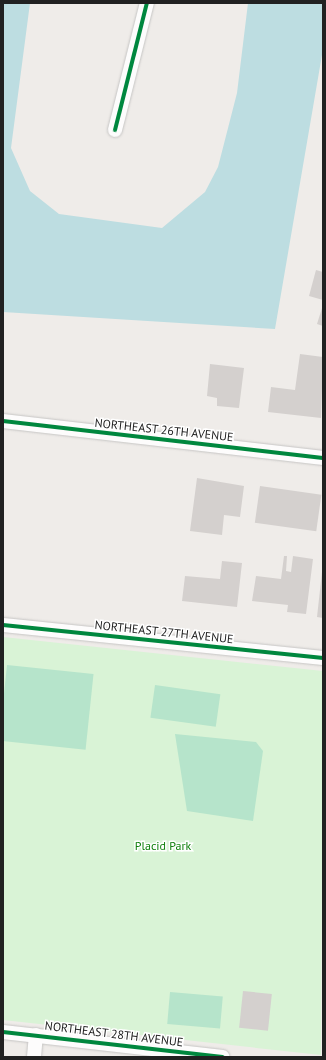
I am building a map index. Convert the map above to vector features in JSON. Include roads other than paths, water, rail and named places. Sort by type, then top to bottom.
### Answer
[{"type":"street","points":[[115,130],[146,3]]},
{"type":"street","name":"NORTHEAST 26TH AVENUE","points":[[3,422],[323,458]]},
{"type":"street","name":"NORTHEAST 27TH AVENUE","points":[[3,625],[323,658]]},
{"type":"street","name":"NORTHEAST 28TH AVENUE","points":[[3,1032],[223,1057]]},
{"type":"street","points":[[34,1057],[36,1036]]},
{"type":"water","points":[[3,3],[30,3],[11,148],[30,191],[59,214],[162,228],[205,192],[218,167],[237,93],[248,3],[323,3],[323,49],[275,329],[3,312]]},
{"type":"park label","name":"Placid Park","points":[[163,846]]}]
